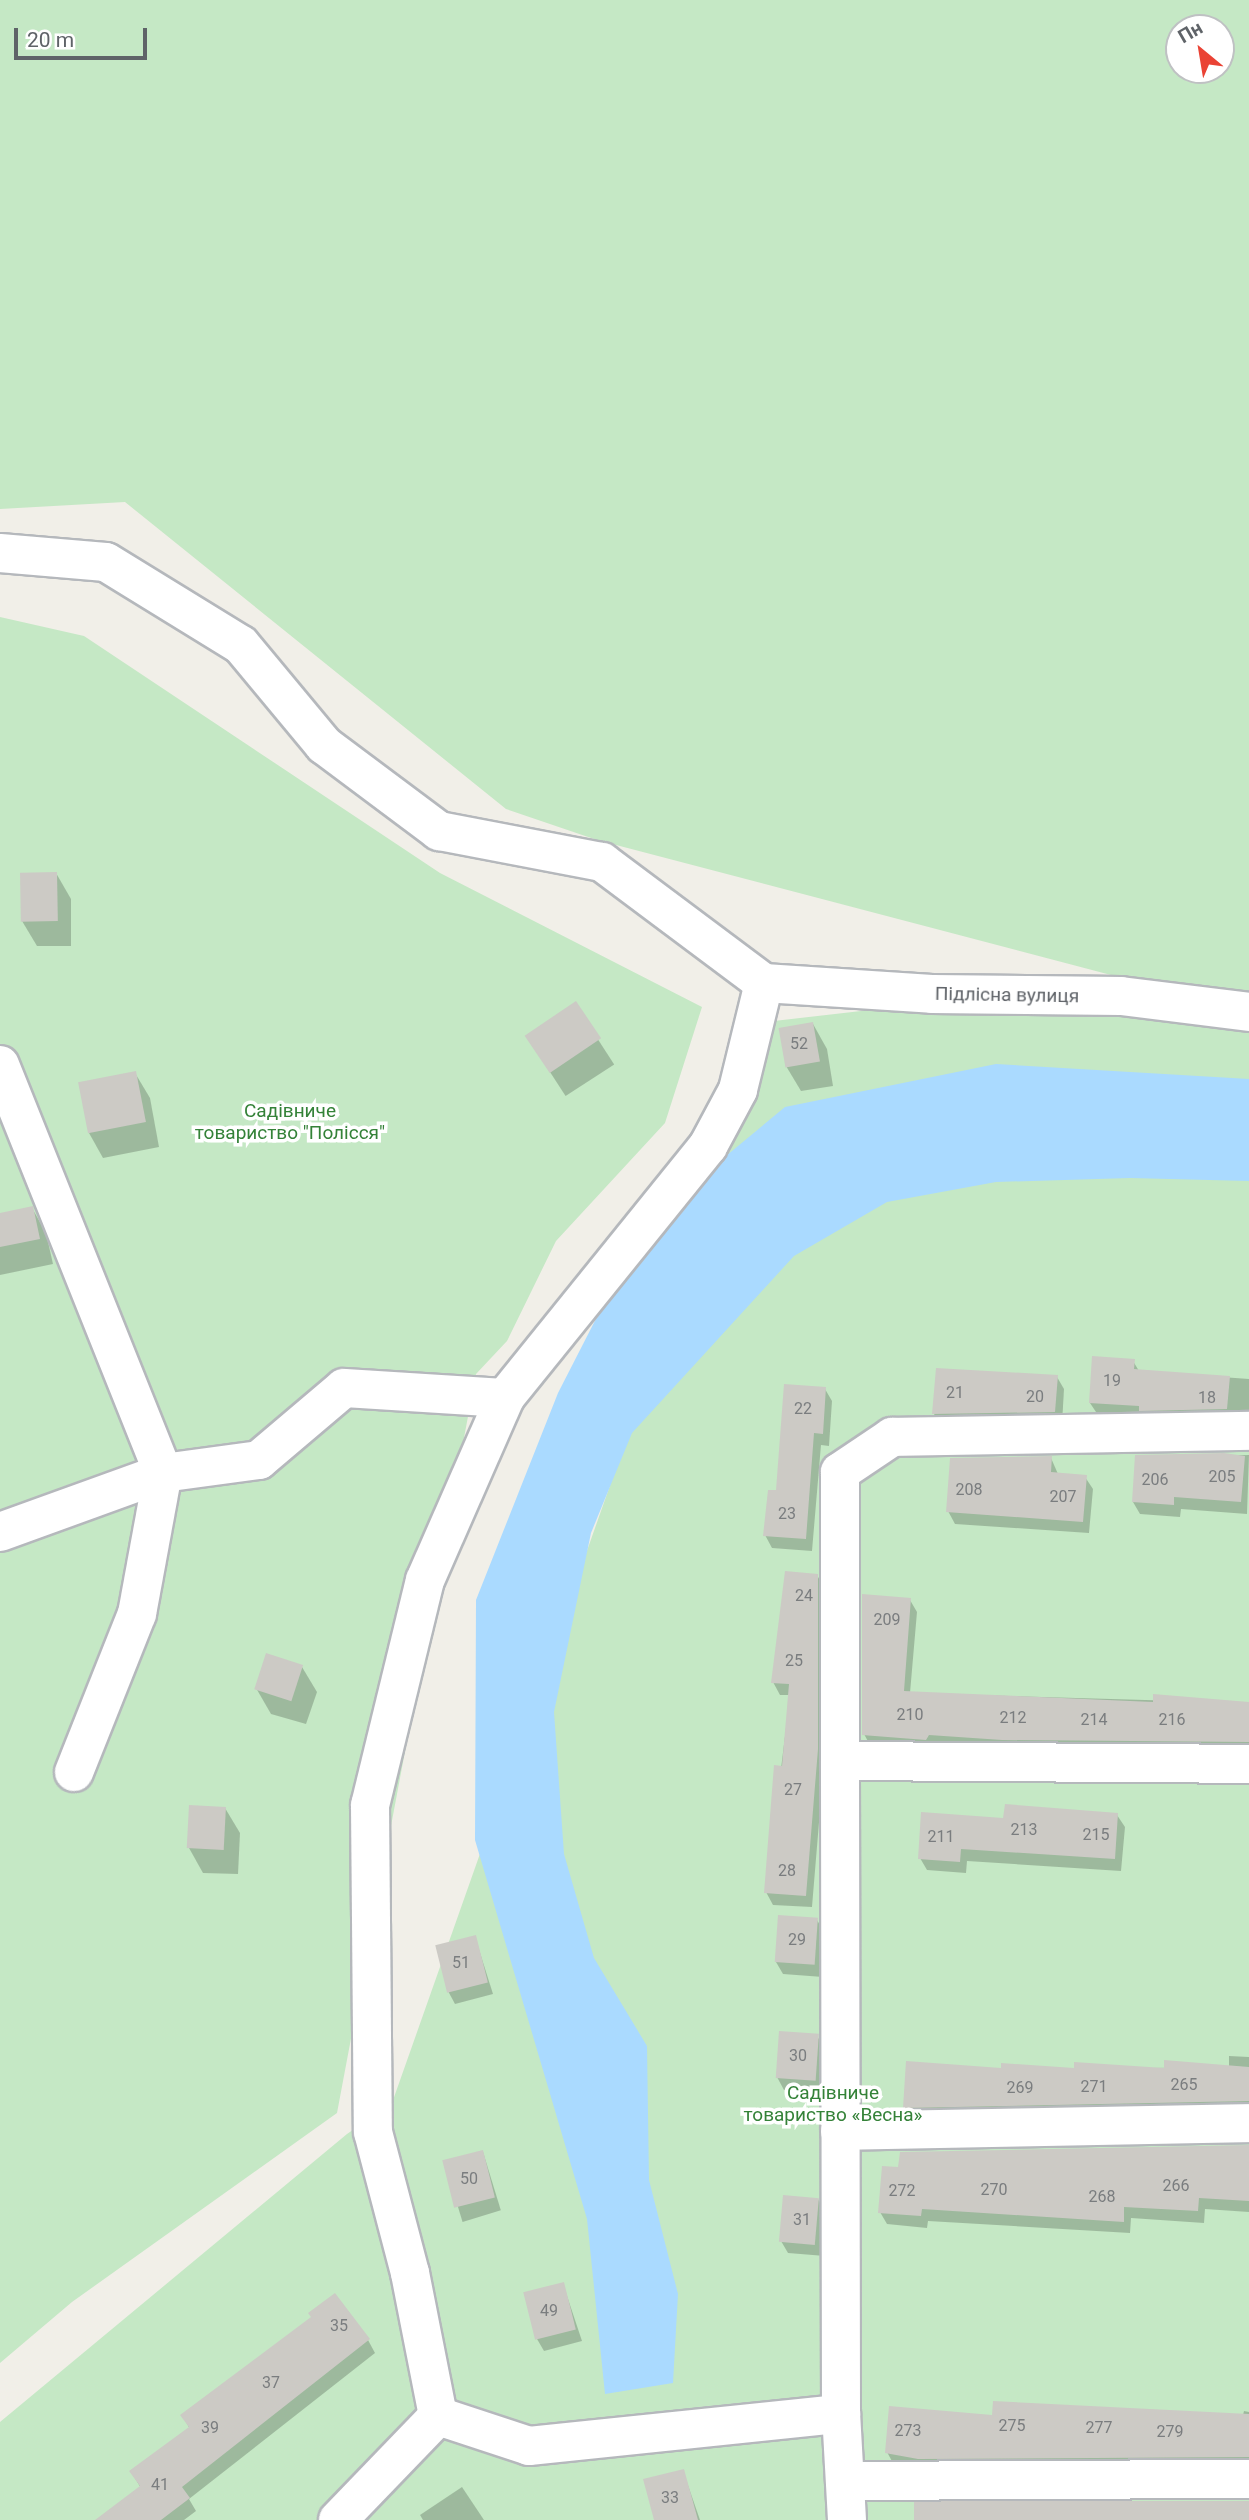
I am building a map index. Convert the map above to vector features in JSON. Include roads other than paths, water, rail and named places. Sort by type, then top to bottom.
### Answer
[{"type":"street","points":[[0,553],[106,562],[241,645],[324,745],[439,831],[602,862],[764,983],[738,1090],[708,1146],[505,1398],[425,1580],[370,1805],[373,2132],[411,2273],[438,2416]]},
{"type":"street","name":"Підлісна вулиця","points":[[764,983],[932,994],[1121,996],[1249,1012]]},
{"type":"street","points":[[0,1065],[163,1473],[137,1614],[74,1772]]},
{"type":"street","points":[[0,1532],[163,1473],[259,1460],[344,1388],[505,1398]]},
{"type":"street","points":[[847,2520],[841,2414],[839,1472],[892,1437],[1249,1431]]},
{"type":"street","points":[[840,1761],[1249,1764]]},
{"type":"street","points":[[840,2131],[1249,2123]]},
{"type":"street","points":[[438,2416],[529,2446],[841,2414]]},
{"type":"street","points":[[338,2520],[438,2416]]},
{"type":"street","points":[[845,2481],[1249,2479]]},
{"type":"water","points":[[996,1064],[1249,1079],[1249,1181],[1130,1178],[996,1182],[887,1202],[794,1256],[632,1433],[591,1533],[554,1712],[564,1854],[594,1958],[647,2046],[649,2180],[678,2294],[673,2383],[605,2394],[587,2219],[475,1840],[476,1600],[558,1393],[645,1223],[785,1107]]},
{"type":"park label","name":"Садівниче товариство \"Полісся\"","points":[[290,1122]]},
{"type":"park label","name":"Садівниче товариство «Весна»","points":[[833,2104]]}]
